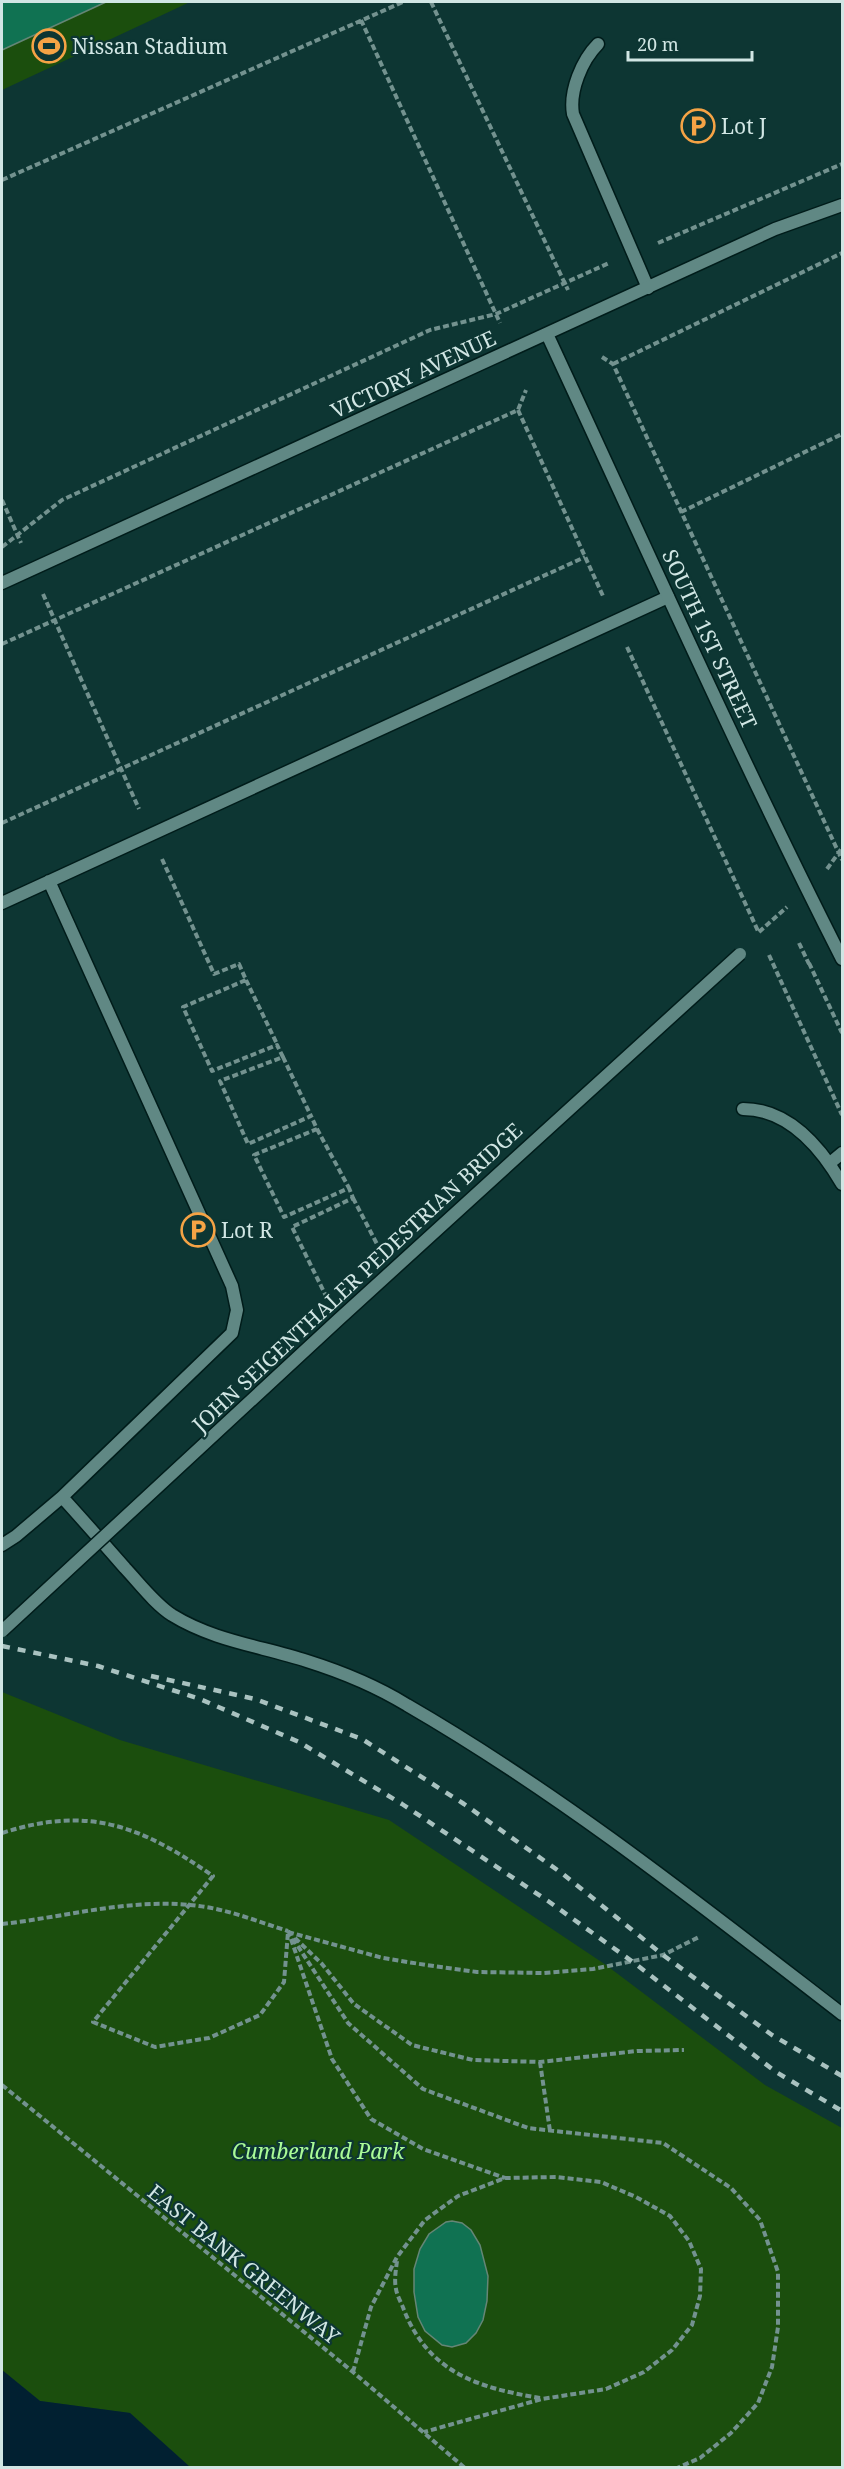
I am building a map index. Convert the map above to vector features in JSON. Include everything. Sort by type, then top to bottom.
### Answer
[{"type":"street","points":[[598,44],[589,53],[584,63],[573,98],[573,114],[648,288]]},
{"type":"street","name":"VICTORY AVENUE","points":[[2,583],[775,229],[843,206]]},
{"type":"street","name":"SOUTH 1ST STREET","points":[[547,334],[807,891],[841,952]]},
{"type":"street","points":[[2,903],[668,597]]},
{"type":"street","points":[[2,1545],[62,1497],[232,1333],[237,1310],[232,1286],[49,881]]},
{"type":"street","name":"JOHN SEIGENTHALER PEDESTRIAN BRIDGE","points":[[2,1631],[391,1271],[740,954]]},
{"type":"street","points":[[743,1109],[768,1112],[788,1122],[818,1148],[843,1184]]},
{"type":"street","points":[[830,1163],[843,1153]]},
{"type":"street","points":[[62,1497],[152,1598],[171,1614],[196,1628],[307,1661],[387,1693],[501,1762],[720,1919],[843,2014]]},
{"type":"path","points":[[2,180],[403,2]]},
{"type":"path","points":[[431,2],[568,290]]},
{"type":"path","points":[[361,20],[500,323]]},
{"type":"path","points":[[2,547],[62,500],[430,330],[496,314],[843,164]]},
{"type":"path","points":[[613,364],[843,254]]},
{"type":"path","points":[[602,357],[613,364],[843,860]]},
{"type":"path","points":[[2,644],[518,410],[526,390]]},
{"type":"path","points":[[518,410],[763,943]]},
{"type":"path","points":[[681,513],[843,434]]},
{"type":"path","points":[[2,500],[214,974],[239,964],[317,1129],[391,1271]]},
{"type":"path","points":[[2,823],[585,557]]},
{"type":"path","points":[[740,954],[758,932],[807,891]]},
{"type":"path","points":[[768,954],[843,1115]]},
{"type":"path","points":[[246,980],[183,1007],[212,1071],[277,1045]]},
{"type":"path","points":[[283,1057],[220,1081],[248,1144],[311,1116]]},
{"type":"path","points":[[317,1129],[254,1155],[284,1217],[349,1188]]},
{"type":"path","points":[[338,1320],[292,1227],[353,1198]]},
{"type":"path","points":[[2,1833],[32,1824],[67,1820],[99,1821],[141,1834],[174,1849],[213,1876],[93,2022],[155,2047],[209,2038],[260,2015],[284,1982],[288,1931]]},
{"type":"path","points":[[2,1924],[148,1904],[198,1906],[235,1913],[288,1931],[383,1958],[477,1972],[543,1973],[593,1969],[663,1956],[698,1938],[720,1919]]},
{"type":"path","points":[[288,1931],[322,1964],[354,2004],[412,2045],[473,2060],[540,2062],[638,2051],[684,2050]]},
{"type":"path","points":[[288,1931],[348,2023],[423,2089],[528,2128],[663,2143],[731,2188],[760,2220],[778,2272],[778,2327],[772,2367],[758,2403],[731,2433],[700,2458],[677,2468]]},
{"type":"path","points":[[288,1931],[332,2059],[371,2119],[423,2149],[505,2178]]},
{"type":"path","points":[[540,2062],[550,2131]]},
{"type":"path","name":"EAST BANK GREENWAY","points":[[2,2085],[353,2372],[465,2468]]},
{"type":"path","points":[[353,2372],[370,2307],[397,2257],[425,2220],[458,2196],[505,2178],[556,2177],[601,2182],[636,2197],[670,2216],[689,2241],[701,2269],[700,2296],[692,2325],[672,2350],[644,2372],[606,2389],[542,2398],[424,2432]]},
{"type":"path","points":[[397,2257],[396,2288],[414,2334],[434,2358],[459,2376],[508,2393],[542,2398]]},
{"type":"green space","name":"Nissan Stadium","points":[[2,2],[190,2],[2,90]]},
{"type":"green space","name":"Cumberland Park","points":[[2,1692],[120,1740],[389,1820],[606,1965],[765,2085],[842,2128],[842,2467],[190,2467],[130,2413],[40,2401],[2,2370]]},
{"type":"water","points":[[2,2370],[40,2401],[130,2413],[190,2467],[2,2467]]},
{"type":"building","points":[[2,2],[106,2],[2,50]]},
{"type":"building","points":[[446,2222],[462,2223],[471,2230],[480,2245],[488,2276],[487,2301],[483,2320],[476,2333],[466,2343],[452,2347],[442,2345],[425,2331],[418,2317],[414,2292],[414,2269],[420,2249],[429,2234]]},
{"type":"railway","points":[[2,1646],[98,1666],[200,1699],[299,1742],[402,1804],[548,1901],[633,1962],[776,2072],[842,2111]]},
{"type":"railway","points":[[151,1676],[255,1699],[362,1739],[464,1804],[563,1874],[663,1955],[772,2035],[842,2076]]},
{"type":"place","name":"Nissan Stadium","points":[[49,46]]},
{"type":"place","name":"Lot J","points":[[698,126]]},
{"type":"place","name":"Lot R","points":[[198,1230]]}]
